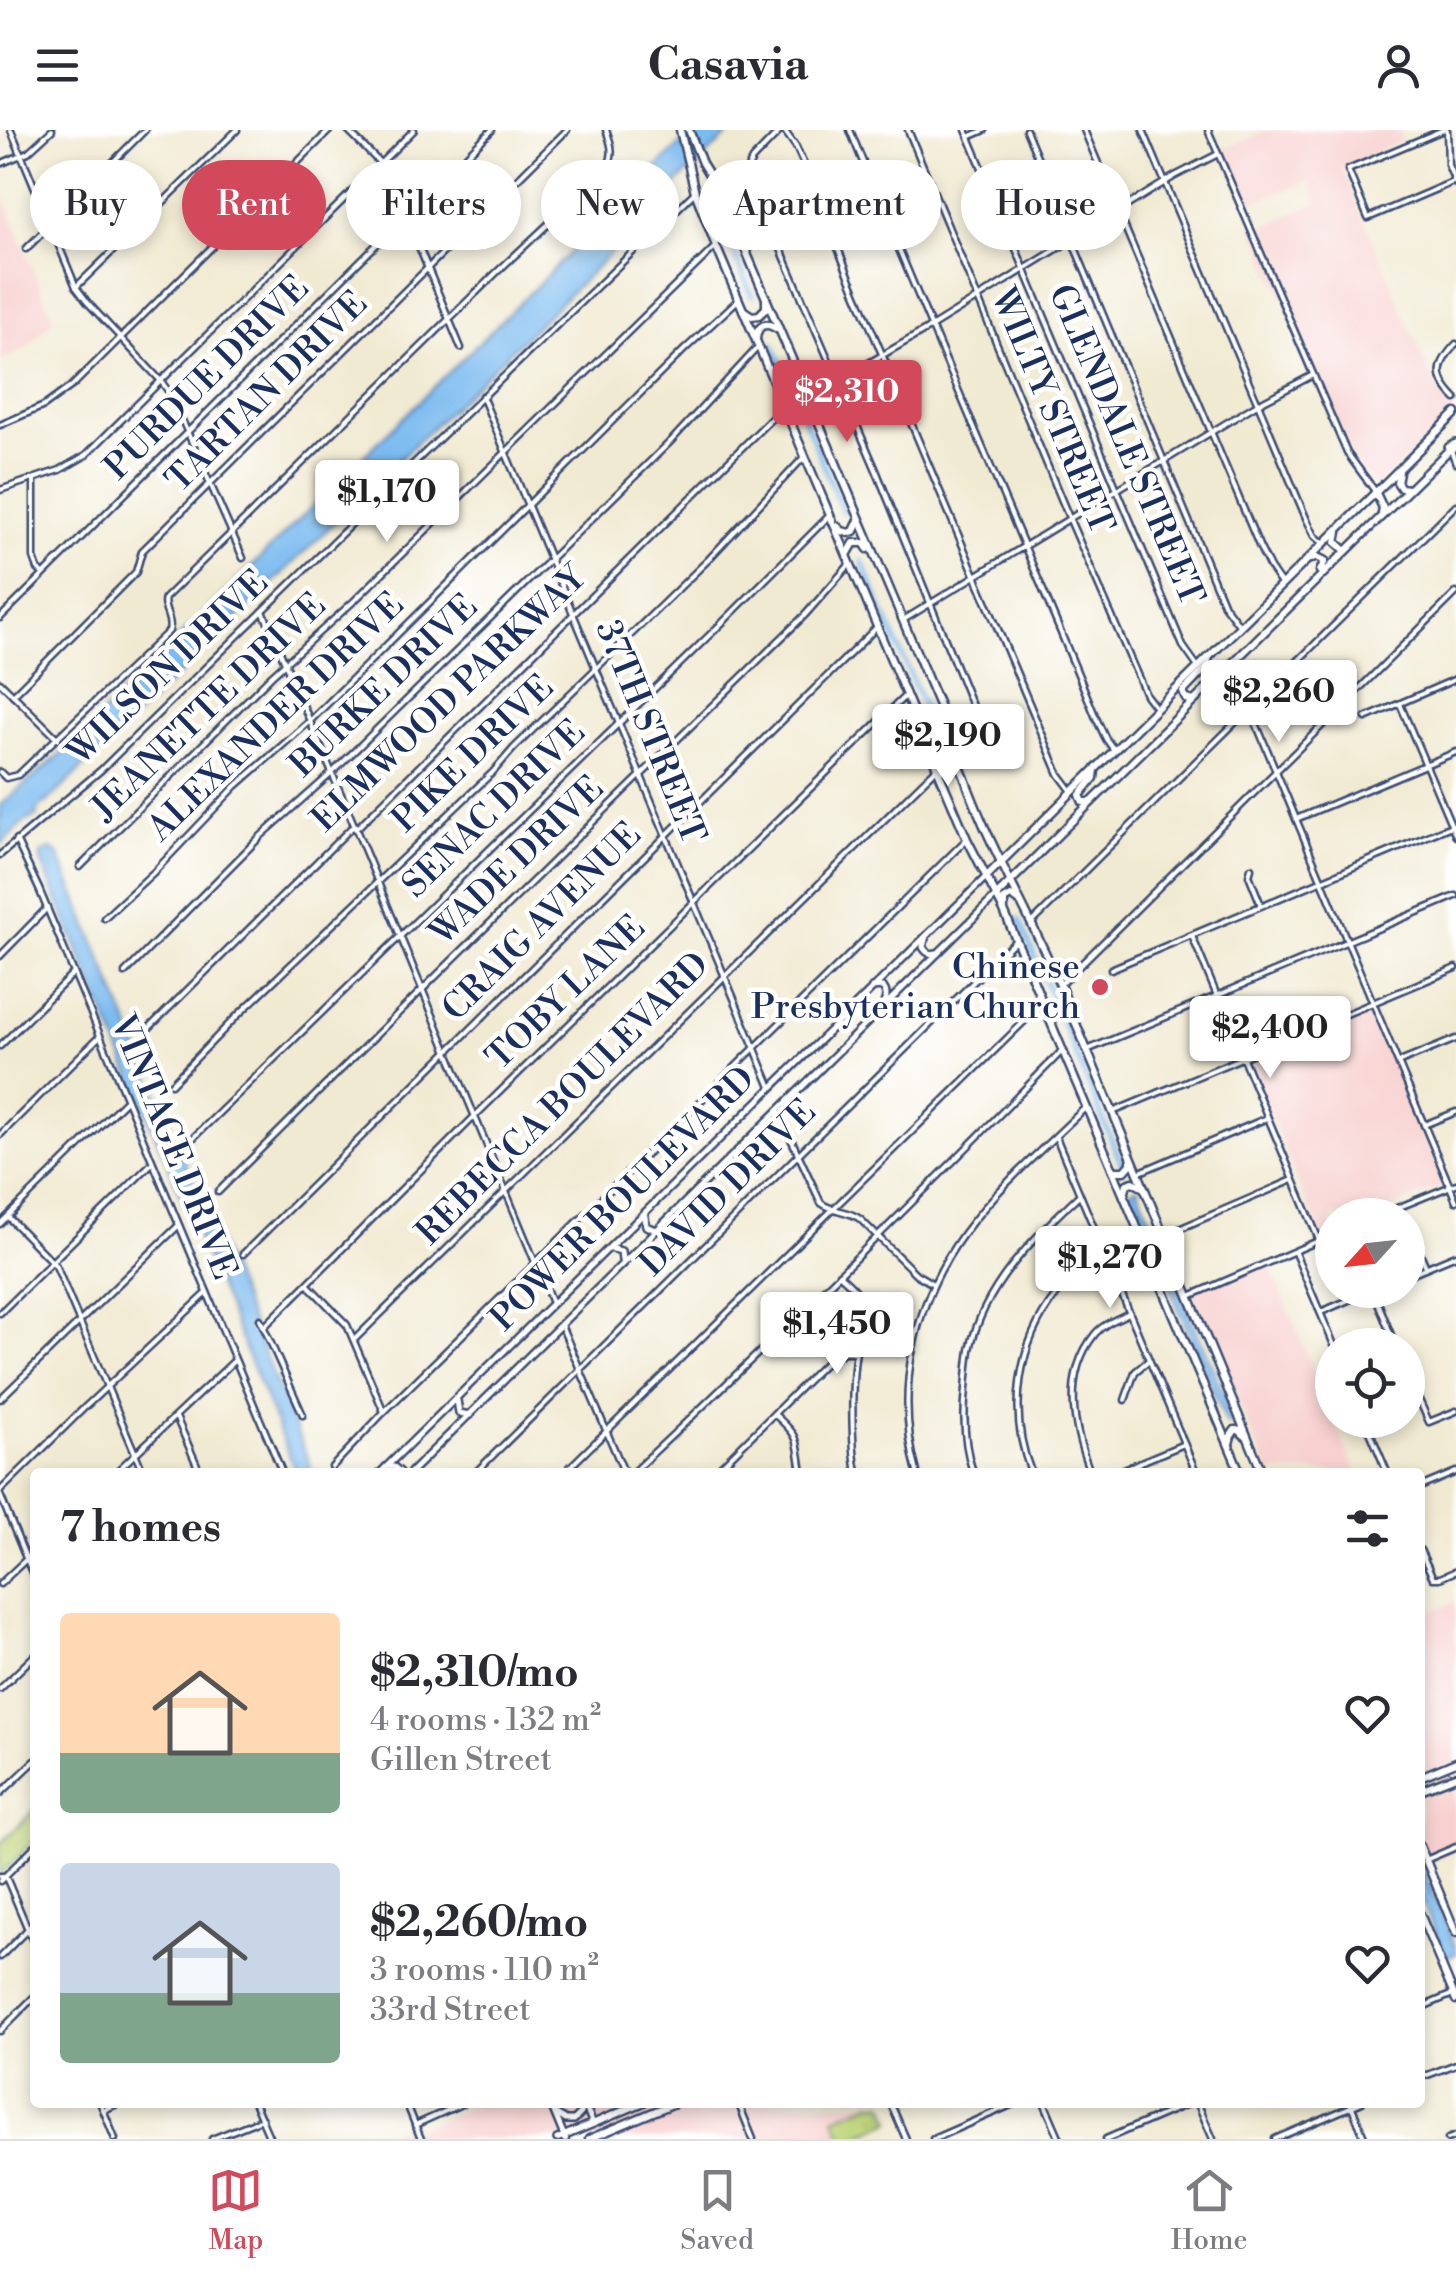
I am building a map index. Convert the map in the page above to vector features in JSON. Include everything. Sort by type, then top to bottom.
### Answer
[{"type":"main road","points":[[684,132],[723,197],[766,295],[941,710],[985,828],[1033,922],[1260,1468]]},
{"type":"main road","points":[[684,132],[699,200]]},
{"type":"main road","points":[[718,250],[936,769],[1004,911],[1238,1468]]},
{"type":"main road","points":[[742,309],[752,316],[759,315],[766,308],[766,295]]},
{"type":"main road","points":[[757,344],[758,329],[763,325],[782,333]]},
{"type":"main road","name":"POWER BOULEVARD","points":[[986,877],[1454,417]]},
{"type":"main road","name":"POWER BOULEVARD","points":[[996,896],[1455,443]]},
{"type":"main road","points":[[1401,466],[1396,482],[1408,489]]},
{"type":"main road","points":[[1376,491],[1382,516]]},
{"type":"main road","points":[[831,518],[842,532],[849,533],[859,519]]},
{"type":"main road","points":[[1340,526],[1336,542],[1346,551]]},
{"type":"main road","points":[[847,555],[858,542],[864,543],[876,557]]},
{"type":"main road","points":[[1304,561],[1315,556],[1325,561],[1315,581]]},
{"type":"main road","points":[[1194,701],[1186,699],[1183,692],[1206,668],[1210,656]]},
{"type":"main road","points":[[932,758],[940,770],[946,771],[957,758]]},
{"type":"main road","points":[[1092,802],[1083,802],[1080,795],[1094,778],[1096,769]]},
{"type":"main road","points":[[1056,809],[1062,806],[1071,810],[1067,826]]},
{"type":"main road","points":[[986,877],[1004,883],[1012,881]]},
{"type":"main road","points":[[1004,911],[1004,900],[1011,896],[1024,906]]},
{"type":"main road","points":[[1111,1167],[1125,1171],[1132,1164],[1132,1156]]},
{"type":"main road","points":[[1124,1198],[1127,1184],[1146,1189]]},
{"type":"main road","points":[[1229,1444],[1232,1432],[1239,1430],[1254,1454]]},
{"type":"main road","points":[[1425,1775],[1456,1762]]},
{"type":"main road","points":[[1425,1788],[1456,1776]]},
{"type":"main road","points":[[1426,1860],[1456,1933]]},
{"type":"main road","points":[[1425,1936],[1455,1997]]},
{"type":"main road","points":[[1444,1972],[1456,1980]]},
{"type":"main road","points":[[562,2138],[630,2108]]},
{"type":"main road","points":[[593,2124],[595,2138],[659,2108]]},
{"type":"street","points":[[11,130],[30,175]]},
{"type":"street","points":[[0,164],[33,149],[52,130]]},
{"type":"street","points":[[115,160],[145,130]]},
{"type":"street","points":[[76,287],[236,130]]},
{"type":"street","points":[[0,426],[53,400],[73,384],[330,130]]},
{"type":"street","points":[[347,130],[377,160]]},
{"type":"street","points":[[383,160],[414,130]]},
{"type":"street","name":"PURDUE DRIVE","points":[[462,160],[492,130]]},
{"type":"street","name":"TARTAN DRIVE","points":[[13,695],[136,572],[142,551],[567,130]]},
{"type":"street","points":[[0,772],[6,778],[18,775],[169,630],[166,598],[602,173],[612,159],[606,130]]},
{"type":"street","points":[[979,723],[747,170],[783,130],[796,147],[811,180],[1059,774],[1073,792]]},
{"type":"street","points":[[850,130],[1096,718],[1114,750]]},
{"type":"street","name":"WILTY STREET","points":[[908,130],[1070,520],[1146,696],[1156,708]]},
{"type":"street","name":"GLENDALE STREET","points":[[966,130],[1183,646],[1198,667]]},
{"type":"street","points":[[969,137],[985,130]]},
{"type":"street","points":[[1026,130],[1039,160]]},
{"type":"street","points":[[1084,130],[1097,160]]},
{"type":"street","points":[[1143,130],[1306,518],[1323,543]]},
{"type":"street","points":[[1208,130],[1347,453],[1376,491]]},
{"type":"street","points":[[1445,130],[1448,165],[1456,183],[1368,218],[1348,170],[1445,130]]},
{"type":"street","points":[[1131,202],[1218,154]]},
{"type":"street","name":"WILSON DRIVE","points":[[0,855],[101,770],[696,192]]},
{"type":"street","points":[[0,490],[60,470],[86,455],[346,197]]},
{"type":"street","points":[[1131,241],[1260,548],[1281,584]]},
{"type":"street","points":[[26,249],[30,245]]},
{"type":"street","points":[[61,250],[76,287],[161,381],[180,411],[243,558]]},
{"type":"street","name":"PURDUE DRIVE","points":[[0,618],[372,250]]},
{"type":"street","points":[[421,250],[461,348]]},
{"type":"street","name":"JEANETTE DRIVE","points":[[80,867],[712,250]]},
{"type":"street","points":[[809,398],[1055,250]]},
{"type":"street","points":[[1076,250],[1224,605],[1240,626]]},
{"type":"street","name":"ALEXANDER DRIVE","points":[[104,918],[738,300]]},
{"type":"street","name":"BURKE DRIVE","points":[[125,972],[671,441],[757,344]]},
{"type":"street","points":[[1456,344],[1440,367],[1446,388],[1456,399]]},
{"type":"street","points":[[902,620],[1258,404],[1313,375]]},
{"type":"street","name":"37TH STREET","points":[[482,396],[771,1087]]},
{"type":"street","name":"ELMWOOD PARKWAY","points":[[148,1028],[337,842],[359,826],[784,406]]},
{"type":"street","points":[[1455,443],[1456,462]]},
{"type":"street","name":"PIKE DRIVE","points":[[171,1084],[707,561],[805,456]]},
{"type":"street","points":[[34,480],[34,558],[44,575]]},
{"type":"street","points":[[1033,922],[1456,505]]},
{"type":"street","name":"SENAC DRIVE","points":[[193,1138],[831,518]]},
{"type":"street","name":"WADE DRIVE","points":[[218,1192],[804,615],[850,564]]},
{"type":"street","points":[[1060,985],[1456,593]]},
{"type":"street","points":[[263,612],[552,1302]]},
{"type":"street","name":"CRAIG AVENUE","points":[[243,1254],[877,627]]},
{"type":"street","points":[[1231,664],[1424,1125],[1453,1185],[1456,1201]]},
{"type":"street","points":[[1366,718],[1456,679]]},
{"type":"street","points":[[0,682],[58,739]]},
{"type":"street","name":"TOBY LANE","points":[[264,1327],[906,696]]},
{"type":"street","points":[[1400,704],[1456,836]]},
{"type":"street","points":[[1296,819],[1456,752]]},
{"type":"street","name":"REBECCA BOULEVARD","points":[[354,1340],[936,769]]},
{"type":"street","points":[[1111,969],[1454,825]]},
{"type":"street","points":[[332,1467],[967,839]]},
{"type":"street","name":"VINTAGE DRIVE","points":[[16,840],[280,1468]]},
{"type":"street","points":[[1251,868],[1249,874],[1261,905]]},
{"type":"street","name":"POWER BOULEVARD","points":[[385,1468],[986,877]]},
{"type":"street","name":"POWER BOULEVARD","points":[[415,1468],[996,896]]},
{"type":"street","points":[[1087,1050],[1456,896]]},
{"type":"street","points":[[0,956],[47,908]]},
{"type":"street","points":[[927,934],[923,947],[930,954],[939,952]]},
{"type":"street","points":[[1191,934],[1315,1231]]},
{"type":"street","name":"DAVID DRIVE","points":[[480,1468],[1016,940]]},
{"type":"street","points":[[1113,1112],[1456,968]]},
{"type":"street","points":[[0,1046],[74,973]]},
{"type":"street","points":[[871,988],[883,987],[887,994],[877,1014]]},
{"type":"street","points":[[569,1468],[1043,1003]]},
{"type":"street","points":[[0,1135],[100,1036]]},
{"type":"street","points":[[1399,1063],[1456,1039]]},
{"type":"street","points":[[637,1468],[878,1237],[1063,1051]]},
{"type":"street","points":[[0,1224],[126,1100]]},
{"type":"street","points":[[916,1468],[906,1416],[909,1369],[922,1309],[933,1284],[964,1232],[1086,1107]]},
{"type":"street","points":[[778,1111],[818,1199],[827,1208],[851,1213],[916,1274],[933,1284]]},
{"type":"street","points":[[1424,1125],[1456,1112]]},
{"type":"street","points":[[1138,1173],[1267,1118]]},
{"type":"street","points":[[1056,1137],[1194,1468]]},
{"type":"street","points":[[0,1312],[152,1163]]},
{"type":"street","points":[[1165,1235],[1293,1180]]},
{"type":"street","points":[[1422,1198],[1453,1185]]},
{"type":"street","points":[[972,1468],[964,1408],[970,1348],[1006,1271],[1079,1194]]},
{"type":"street","points":[[646,1213],[646,1226],[657,1230]]},
{"type":"street","points":[[8,1216],[52,1260],[141,1468]]},
{"type":"street","points":[[0,1399],[178,1226]]},
{"type":"street","points":[[1190,1296],[1315,1242]]},
{"type":"street","points":[[609,1248],[621,1251],[622,1264]]},
{"type":"street","points":[[1030,1468],[1018,1407],[1025,1356],[1043,1314],[1058,1293],[1102,1250]]},
{"type":"street","points":[[1294,1251],[1327,1328]]},
{"type":"street","points":[[1426,1267],[1456,1255]]},
{"type":"street","points":[[838,1274],[863,1304],[864,1322],[856,1352],[856,1468]]},
{"type":"street","points":[[307,1284],[346,1325],[384,1412]]},
{"type":"street","points":[[30,1569],[0,1493],[206,1293]]},
{"type":"street","points":[[1320,1312],[1329,1308]]},
{"type":"street","points":[[1088,1468],[1074,1424],[1072,1402],[1082,1355],[1095,1334],[1129,1313]]},
{"type":"street","name":"VINTAGE DRIVE","points":[[260,1320],[303,1414]]},
{"type":"street","points":[[561,1325],[622,1468]]},
{"type":"street","points":[[720,1468],[823,1365],[844,1352],[856,1352]]},
{"type":"street","points":[[120,1468],[235,1360]]},
{"type":"street","points":[[1125,1400],[1135,1372],[1149,1360]]},
{"type":"street","points":[[458,1397],[459,1412],[470,1415]]},
{"type":"street","points":[[1425,1415],[1432,1422],[1456,1411]]},
{"type":"street","points":[[774,1414],[794,1432],[802,1468]]},
{"type":"street","points":[[176,1416],[198,1468]]},
{"type":"street","points":[[1373,1438],[1385,1468]]},
{"type":"street","points":[[1127,1468],[1184,1444]]},
{"type":"street","points":[[1425,1484],[1454,1475]]},
{"type":"street","points":[[0,1584],[30,1556]]},
{"type":"street","points":[[1425,1561],[1433,1578],[1456,1572]]},
{"type":"street","points":[[0,1689],[30,1660]]},
{"type":"street","points":[[0,1794],[30,1766]]},
{"type":"street","points":[[1426,1860],[1456,1848]]},
{"type":"street","points":[[30,1851],[2,1878],[30,1934]]},
{"type":"street","points":[[0,1956],[28,1929]]},
{"type":"street","points":[[1425,2006],[1455,1997]]},
{"type":"street","points":[[0,2031],[30,2001]]},
{"type":"street","points":[[1425,2076],[1456,2064]]},
{"type":"street","points":[[108,2108],[103,2110],[115,2139]]},
{"type":"street","points":[[257,2108],[270,2139]]},
{"type":"street","points":[[408,2108],[421,2139]]},
{"type":"street","points":[[415,2125],[453,2108]]},
{"type":"street","points":[[552,2108],[562,2138]]},
{"type":"street","points":[[554,2112],[574,2120],[582,2108]]},
{"type":"street","points":[[586,2108],[593,2124]]},
{"type":"street","points":[[740,2108],[753,2139]]},
{"type":"street","points":[[893,2108],[906,2139]]},
{"type":"street","points":[[932,2139],[1004,2108]]},
{"type":"street","points":[[1047,2108],[1060,2139]]},
{"type":"street","points":[[1106,2139],[1180,2108]]},
{"type":"street","points":[[1197,2108],[1213,2139]]},
{"type":"street","points":[[1275,2139],[1344,2108]]},
{"type":"street","points":[[1352,2108],[1365,2139]]},
{"type":"street","points":[[212,2139],[262,2118]]},
{"type":"street","points":[[1448,2139],[1456,2136]]},
{"type":"shaded area","points":[[1269,130],[1398,130],[1403,141],[1342,168],[1432,379],[1456,410],[1376,488],[1344,443],[1254,230],[1318,203],[1309,181],[1246,205],[1224,149]]},
{"type":"shaded area","points":[[0,188],[53,319],[28,347],[0,361]]},
{"type":"shaded area","points":[[1371,1008],[1445,1185],[1414,1198],[1315,1198],[1315,1223],[1247,1059]]},
{"type":"shaded area","points":[[1268,1260],[1315,1374],[1315,1438],[1342,1438],[1354,1468],[1266,1468],[1191,1292]]},
{"type":"shaded area","points":[[1456,1601],[1456,1851],[1425,1864],[1425,1614]]},
{"type":"shaded area","points":[[467,2108],[855,2108],[834,2117],[842,2139],[372,2139],[412,2122],[416,2129]]},
{"type":"green space","points":[[30,1815],[30,1845],[0,1875],[0,1844]]},
{"type":"green space","points":[[859,2108],[886,2108],[892,2121],[844,2139],[835,2118]]},
{"type":"water","points":[[695,130],[734,130],[679,182],[679,160],[665,160]]},
{"type":"water","points":[[573,250],[614,250],[36,811],[37,816],[24,822],[0,846],[0,805],[60,755]]},
{"type":"water","points":[[51,849],[58,853],[311,1468],[294,1468],[41,854]]},
{"type":"water","points":[[1137,1187],[1233,1415],[1234,1420],[1227,1424],[1129,1191]]},
{"type":"water","points":[[1425,1874],[1456,1948],[1456,1953],[1445,1957],[1425,1907]]},
{"type":"waterway","points":[[733,250],[752,296]]},
{"type":"waterway","points":[[773,344],[843,512]]},
{"type":"waterway","points":[[862,561],[936,736]]},
{"type":"waterway","points":[[1019,919],[1123,1167]]},
{"type":"place","name":"Chinese Presbyterian Church","points":[[1100,987]]}]
